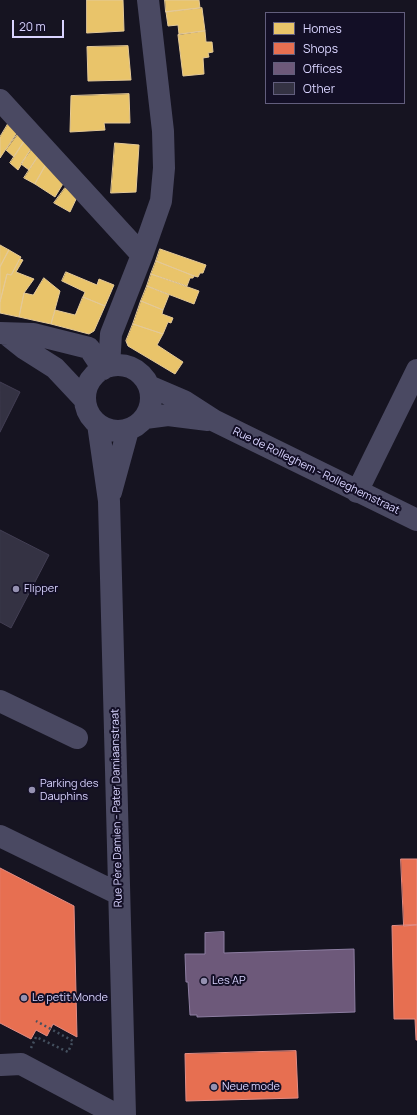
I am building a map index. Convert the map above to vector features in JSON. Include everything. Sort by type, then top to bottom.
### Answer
[{"type":"street","points":[[106,367],[111,334],[142,255],[161,201],[164,168],[162,131],[148,0]]},
{"type":"street","points":[[0,100],[142,255]]},
{"type":"street","points":[[3,333],[33,334],[89,348],[106,367]]},
{"type":"street","points":[[3,333],[55,368],[85,400]]},
{"type":"street","points":[[121,365],[133,368],[142,376],[149,386],[151,397],[150,408],[136,424],[118,431],[108,429],[98,424],[89,414],[85,400],[86,388],[93,376],[106,367],[121,365]]},
{"type":"street","points":[[357,492],[417,370]]},
{"type":"street","name":"Rue de Rolleghem - Rolleghemstraat","points":[[149,386],[184,401],[215,421],[357,492],[417,520]]},
{"type":"street","name":"Rue de Rolleghem - Rolleghemstraat","points":[[136,424],[168,415],[192,416],[215,421]]},
{"type":"street","name":"Rue Père Damien - Pater Damiaanstraat","points":[[98,424],[109,501],[125,1115]]},
{"type":"street","name":"Rue Père Damien - Pater Damiaanstraat","points":[[109,501],[136,424]]},
{"type":"street","points":[[0,701],[77,738]]},
{"type":"street","points":[[0,836],[119,894]]},
{"type":"street","points":[[1,1065],[21,1064],[118,1115]]},
{"type":"path","points":[[30,1050],[36,1037],[68,1052],[73,1041],[36,1021]]},
{"type":"building: Homes","points":[[87,0],[123,0],[124,31],[87,33]]},
{"type":"building: Homes","points":[[165,0],[199,0],[200,8],[166,12]]},
{"type":"building: Homes","points":[[202,8],[205,31],[179,34],[178,25],[168,26],[166,12]]},
{"type":"building: Homes","points":[[205,31],[206,42],[212,42],[213,52],[208,53],[209,57],[203,58],[204,74],[183,76],[178,35]]},
{"type":"building: Homes","points":[[128,46],[131,80],[88,81],[87,47]]},
{"type":"building: Homes","points":[[129,94],[130,123],[104,123],[105,130],[70,132],[71,96]]},
{"type":"building: Homes","points":[[8,124],[18,131],[0,158],[0,137]]},
{"type":"building: Homes","points":[[18,134],[25,140],[14,157],[6,150]]},
{"type":"building: Homes","points":[[25,140],[33,145],[18,170],[10,163]]},
{"type":"building: Homes","points":[[115,143],[139,145],[136,192],[111,193]]},
{"type":"building: Homes","points":[[31,150],[39,155],[29,170],[21,164]]},
{"type":"building: Homes","points":[[39,155],[48,161],[35,184],[24,178]]},
{"type":"building: Homes","points":[[48,161],[67,177],[55,197],[35,184]]},
{"type":"building: Homes","points":[[65,188],[78,195],[70,212],[54,203]]},
{"type":"building: Homes","points":[[0,245],[9,250],[0,267]]},
{"type":"building: Homes","points":[[160,249],[206,265],[203,273],[200,273],[198,277],[194,276],[156,261]]},
{"type":"building: Homes","points":[[9,250],[21,257],[11,275],[7,274],[0,302],[0,267]]},
{"type":"building: Homes","points":[[20,259],[23,260],[16,272],[34,279],[24,293],[19,317],[0,313],[0,302],[7,274],[11,275]]},
{"type":"building: Homes","points":[[156,261],[194,276],[193,278],[190,278],[187,286],[151,274]]},
{"type":"building: Homes","points":[[66,272],[97,285],[99,279],[114,285],[105,306],[83,297],[85,292],[62,281]]},
{"type":"building: Homes","points":[[151,274],[199,291],[194,304],[147,286]]},
{"type":"building: Homes","points":[[44,278],[60,291],[51,324],[19,317],[24,293],[33,295]]},
{"type":"building: Homes","points":[[147,286],[169,295],[163,310],[141,301]]},
{"type":"building: Homes","points":[[83,297],[105,306],[94,331],[89,334],[51,324],[55,310],[75,315]]},
{"type":"building: Homes","points":[[141,301],[163,310],[162,314],[173,318],[171,323],[168,322],[163,334],[133,324]]},
{"type":"building: Homes","points":[[133,324],[163,334],[157,345],[183,362],[175,374],[128,346],[126,341]]},
{"type":"building: Shops","points":[[401,859],[417,859],[417,925],[404,926]]},
{"type":"building: Shops","points":[[0,868],[74,906],[77,1037],[53,1024],[47,1036],[36,1030],[31,1039],[0,1023]]},
{"type":"building: Shops","points":[[417,925],[416,1040],[415,1019],[394,1019],[392,926]]},
{"type":"building: Shops","points":[[296,1051],[298,1098],[186,1101],[185,1054]]},
{"type":"building: Offices","points":[[224,932],[224,953],[354,949],[355,1012],[197,1017],[197,1015],[190,1015],[188,982],[186,982],[185,954],[205,954],[205,933]]},
{"type":"building: Other","points":[[0,382],[20,392],[0,432]]},
{"type":"building: Other","name":"Flipper","points":[[0,530],[49,555],[11,628],[0,622]]},
{"type":"place","name":"Flipper","points":[[16,589]]},
{"type":"place","name":"Parking des Dauphins","points":[[32,790]]},
{"type":"place","name":"Les AP","points":[[204,981]]},
{"type":"place","name":"Le petit Monde","points":[[24,998]]},
{"type":"place","name":"Neue mode","points":[[214,1087]]}]
